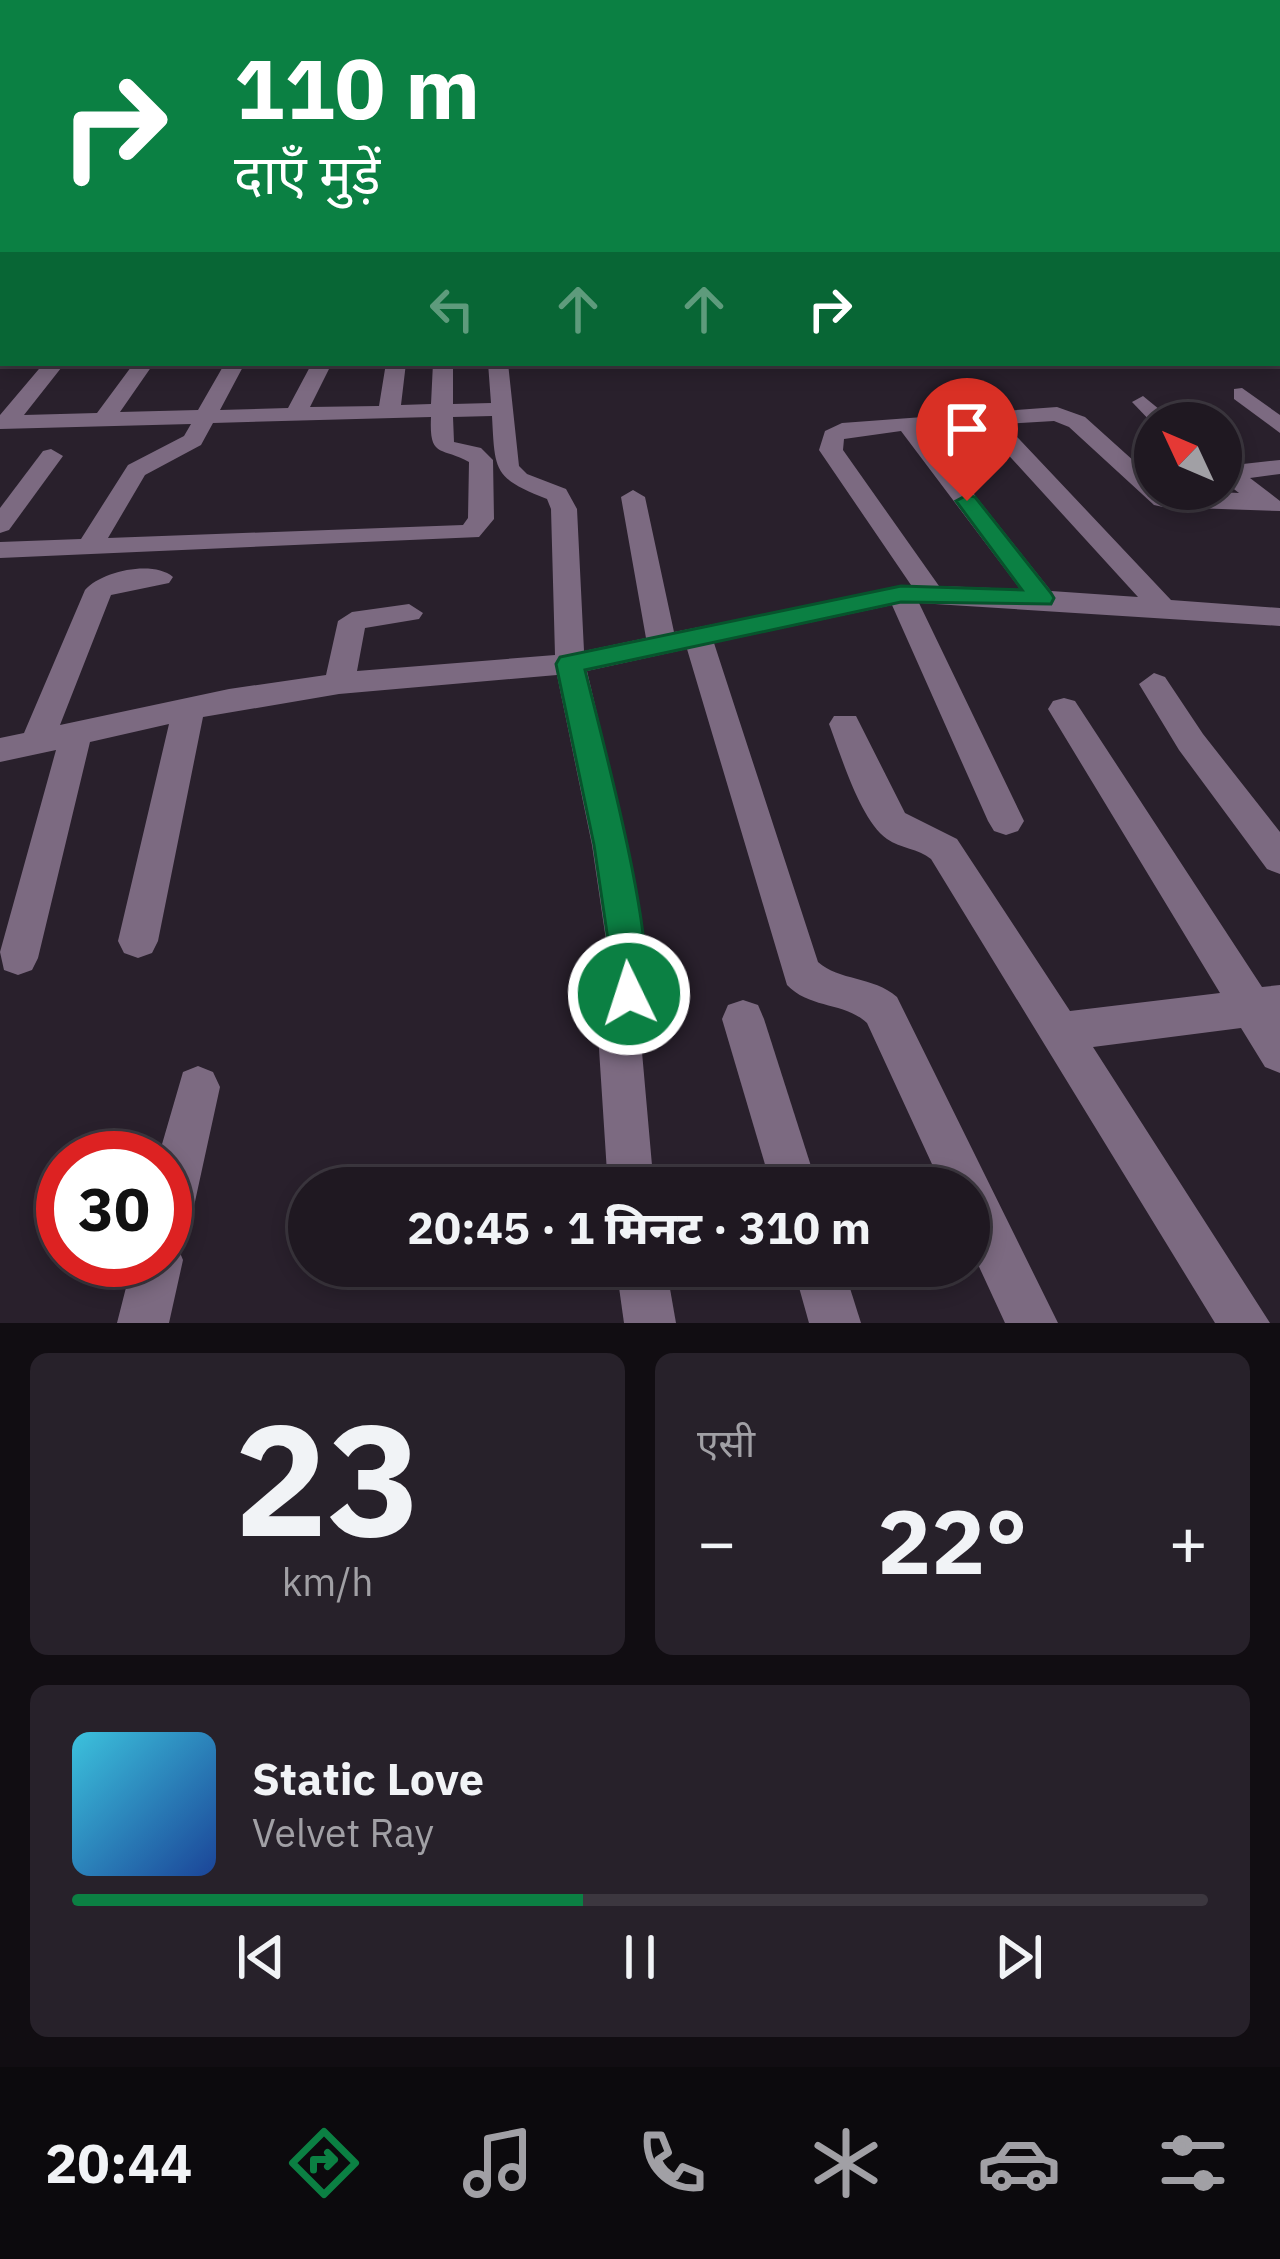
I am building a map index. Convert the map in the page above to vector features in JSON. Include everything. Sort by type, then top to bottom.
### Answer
[{"type":"street","points":[[3,422],[52,366]]},
{"type":"street","points":[[104,418],[142,366]]},
{"type":"street","points":[[89,548],[136,470],[188,446],[233,366]]},
{"type":"street","points":[[296,412],[320,366]]},
{"type":"street","points":[[389,410],[396,366]]},
{"type":"street","points":[[51,457],[2,547],[89,548],[470,532],[481,519],[481,460],[443,444],[443,366]]},
{"type":"street","points":[[498,366],[500,409],[512,473],[562,500],[570,664],[610,845],[631,974],[629,994],[618,1018],[629,1167]]},
{"type":"street","points":[[1242,394],[1280,426]]},
{"type":"street","points":[[3,422],[206,413],[500,409]]},
{"type":"street","points":[[1006,820],[915,592],[829,443],[833,436],[850,428],[1045,413],[1069,417],[1162,500],[1272,507]]},
{"type":"street","points":[[987,418],[1163,608]]},
{"type":"street","points":[[907,424],[1042,598]]},
{"type":"street","points":[[1242,469],[1280,467]]},
{"type":"street","points":[[1242,483],[1272,507]]},
{"type":"street","points":[[634,496],[679,637],[801,973],[812,986],[871,997],[882,1010],[957,1167]]},
{"type":"street","points":[[38,739],[99,590],[112,582],[160,577]]},
{"type":"street","points":[[0,750],[189,707],[339,683],[570,664],[679,637],[915,592],[1163,608],[1275,625]]},
{"type":"street","points":[[339,683],[352,620],[409,613]]},
{"type":"street","points":[[1154,684],[1280,859]]},
{"type":"street","points":[[138,941],[189,707]]},
{"type":"street","points":[[1064,709],[1266,1005],[1280,1052]]},
{"type":"street","points":[[844,724],[887,817],[900,830],[928,836],[944,849],[1244,1323]]},
{"type":"street","points":[[19,958],[77,731]]},
{"type":"street","points":[[1058,1032],[1266,1005]]},
{"type":"street","points":[[743,1019],[789,1167]]},
{"type":"street","points":[[188,1131],[198,1087]]},
{"type":"street","points":[[990,1236],[1032,1323]]},
{"type":"street","points":[[143,1323],[152,1287]]},
{"type":"street","points":[[644,1287],[650,1323]]},
{"type":"street","points":[[824,1287],[835,1323]]},
{"type":"route","points":[[629,994],[631,974],[610,845],[570,664],[661,641],[901,594],[929,591],[1042,598],[967,501]]}]
